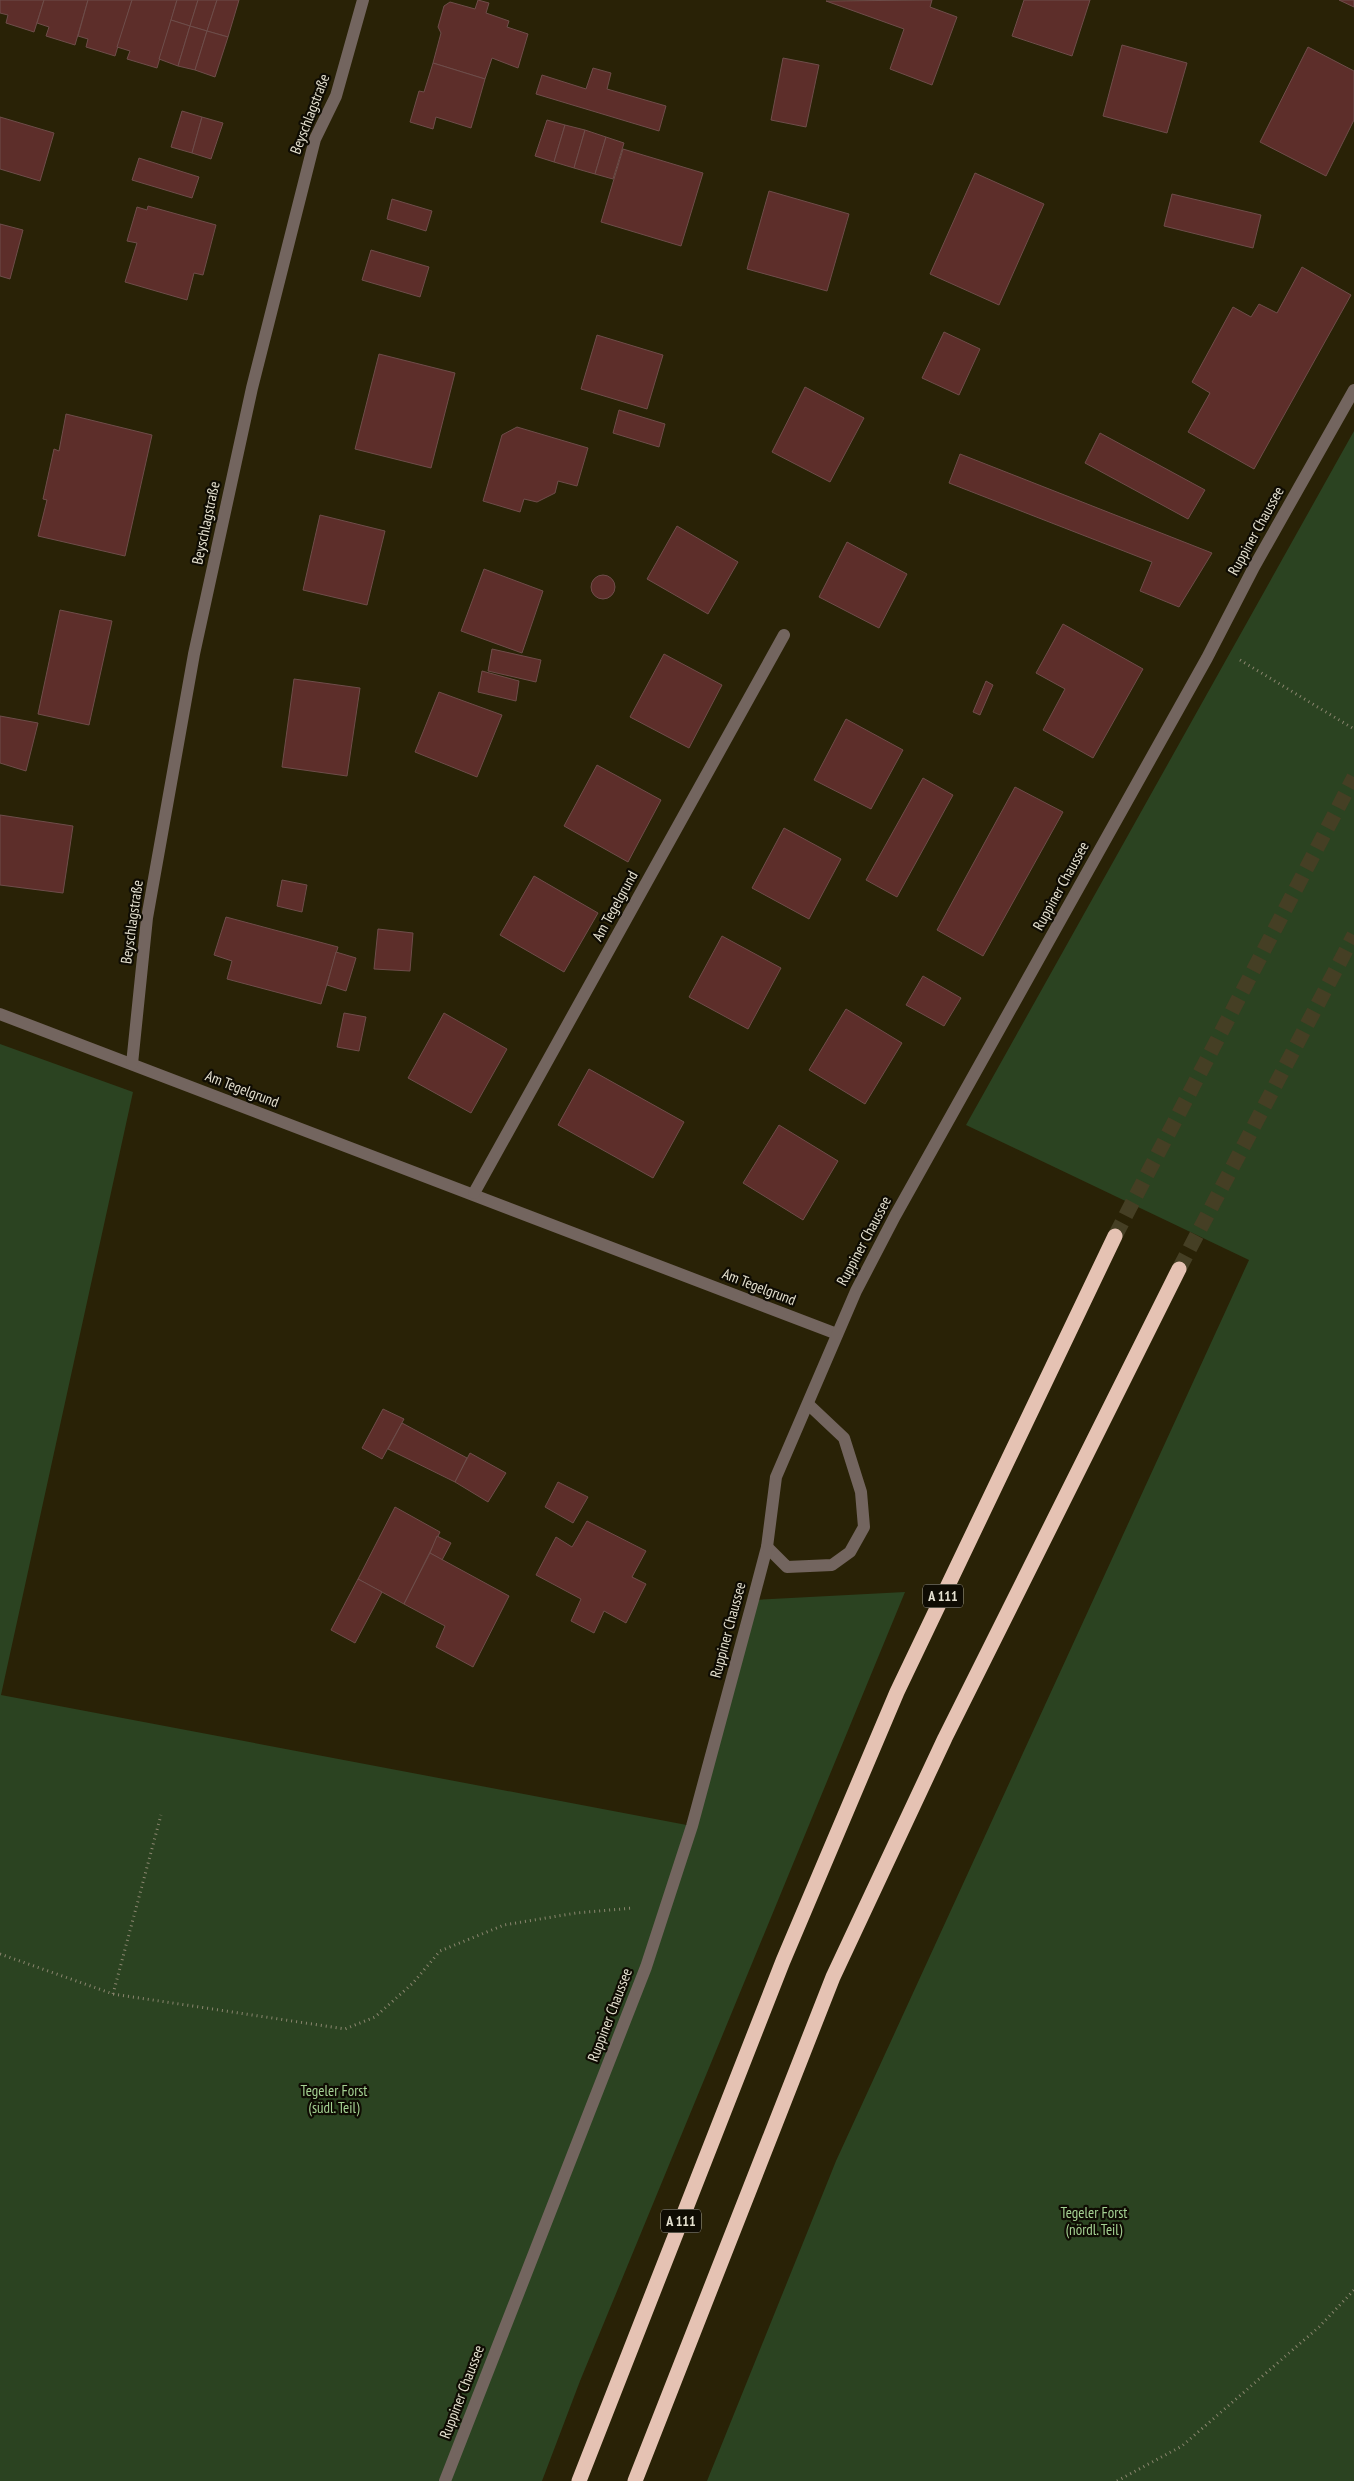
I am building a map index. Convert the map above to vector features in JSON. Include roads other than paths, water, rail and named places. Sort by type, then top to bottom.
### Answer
[{"type":"highway","name":"A 111","points":[[579,2481],[783,1961],[897,1692],[1115,1236]]},
{"type":"highway","points":[[635,2481],[833,1976],[945,1738],[1180,1269]]},
{"type":"street","name":"Beyschlagstraße","points":[[132,1064],[147,918],[194,654],[252,388],[315,139],[336,96],[363,0]]},
{"type":"street","name":"Ruppiner Chaussee","points":[[445,2481],[646,1967],[692,1826],[767,1548],[776,1477],[809,1405],[837,1334],[856,1291],[895,1216],[1354,390]]},
{"type":"street","name":"Am Tegelgrund","points":[[474,1193],[784,635]]},
{"type":"street","name":"Am Tegelgrund","points":[[0,1014],[474,1193],[837,1334]]},
{"type":"street","points":[[767,1548],[787,1567],[832,1565],[850,1552],[864,1527],[862,1492],[844,1438],[809,1405]]},
{"type":"tunnel","points":[[1115,1236],[1354,777]]},
{"type":"tunnel","points":[[1179,1269],[1354,935]]},
{"type":"park label","name":"Tegeler Forst (südl. Teil)","points":[[334,2100]]},
{"type":"park label","name":"Tegeler Forst (nördl. Teil)","points":[[1094,2222]]}]
